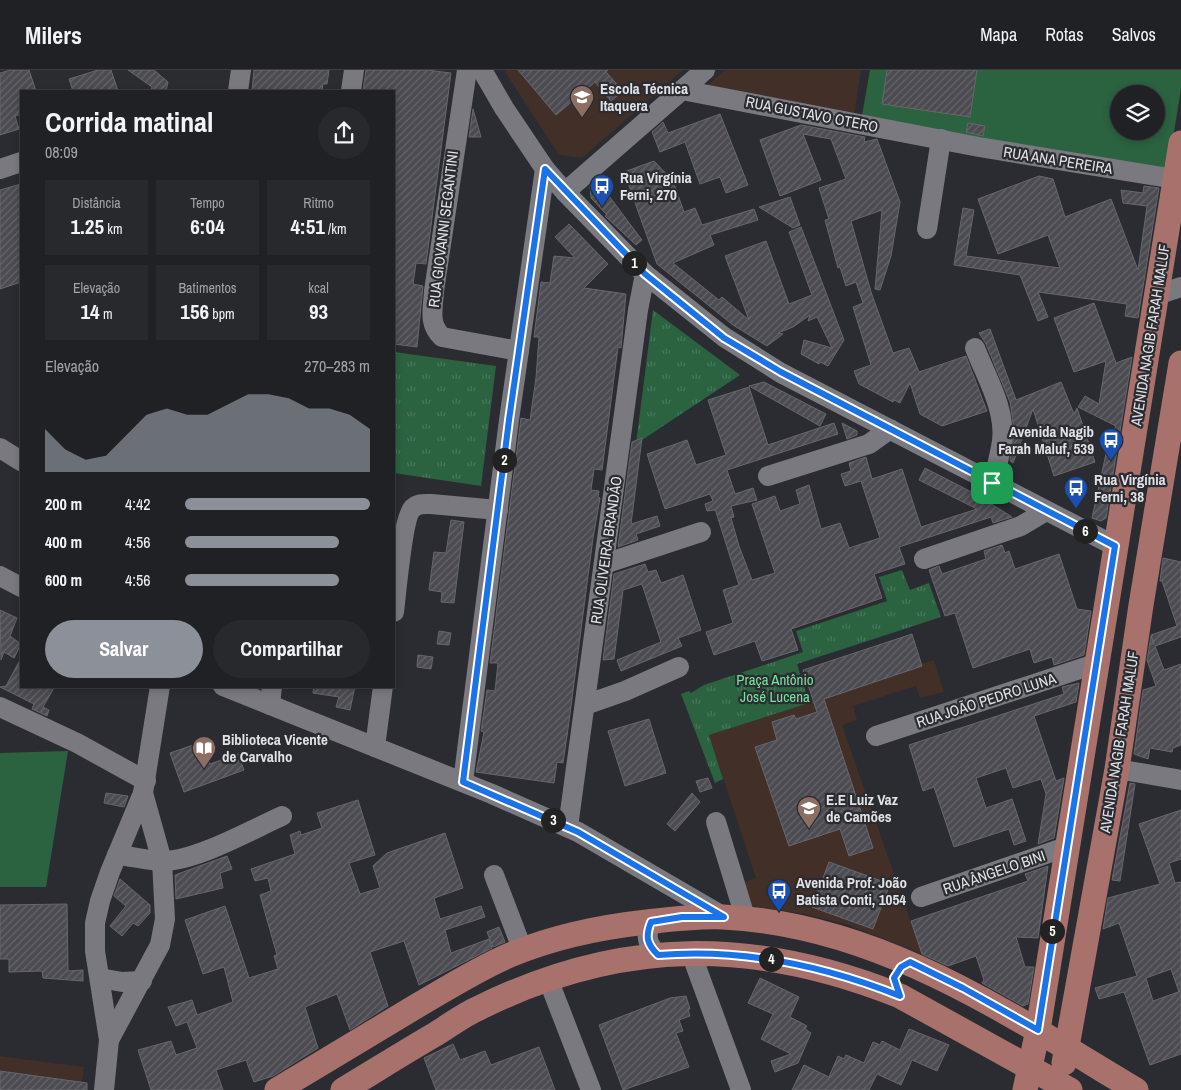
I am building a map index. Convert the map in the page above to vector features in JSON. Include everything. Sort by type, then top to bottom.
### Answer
[{"type":"main road","name":"AVENIDA NAGIB FARAH MALUF","points":[[1027,1078],[1038,1030],[1095,664],[1181,143]]},
{"type":"main road","name":"AVENIDA NAGIB FARAH MALUF","points":[[1063,1088],[1067,1049],[1117,768],[1140,605],[1181,363]]},
{"type":"main road","points":[[1115,546],[1129,563],[1140,605]]},
{"type":"main road","points":[[1083,743],[1097,762],[1117,768]]},
{"type":"main road","points":[[277,1090],[466,977],[523,951],[579,934],[620,925],[682,917],[735,918],[792,926],[879,949],[963,988],[1038,1030],[1136,1090]]},
{"type":"main road","points":[[872,985],[884,968],[885,961],[879,949]]},
{"type":"main road","points":[[343,1090],[478,1008],[548,979],[602,964],[658,955],[711,952],[759,957],[809,966],[872,985],[900,996],[1027,1078],[1063,1088]]},
{"type":"main road","points":[[900,996],[894,978],[901,967],[910,962]]},
{"type":"street","points":[[238,90],[241,70]]},
{"type":"street","points":[[351,90],[354,70]]},
{"type":"street","name":"RUA GIOVANNI SEGANTINI","points":[[467,70],[434,291],[432,317],[434,329],[442,337],[519,350]]},
{"type":"street","points":[[482,70],[504,108],[545,169],[565,192],[645,274],[724,338],[781,372],[1115,546]]},
{"type":"street","points":[[565,192],[594,169],[705,70]]},
{"type":"street","name":"RUA GUSTAVO OTERO","points":[[682,90],[941,139]]},
{"type":"street","points":[[927,229],[941,139]]},
{"type":"street","name":"RUA ANA PEREIRA","points":[[941,139],[1175,179]]},
{"type":"street","points":[[0,169],[20,162]]},
{"type":"street","points":[[463,782],[519,350],[545,169]]},
{"type":"street","name":"RUA OLIVEIRA BRANDÃO","points":[[568,827],[638,310],[645,274]]},
{"type":"street","points":[[1157,295],[1181,287]]},
{"type":"street","points":[[975,348],[1000,410],[1002,426],[1001,447],[992,483]]},
{"type":"street","points":[[768,476],[869,444],[890,429]]},
{"type":"street","points":[[0,448],[20,460]]},
{"type":"street","points":[[395,605],[405,533],[409,513],[413,507],[420,504],[431,504],[498,510]]},
{"type":"street","points":[[924,559],[1021,526],[1046,511]]},
{"type":"street","points":[[604,564],[701,532]]},
{"type":"street","points":[[0,576],[20,586]]},
{"type":"street","name":"RUA JOÃO PEDRO LUNA","points":[[876,736],[1095,664]]},
{"type":"street","points":[[585,705],[625,691],[679,667]]},
{"type":"street","points":[[104,1090],[109,1040],[95,951],[95,923],[116,855],[144,787],[160,688]]},
{"type":"street","points":[[233,688],[271,696],[375,747],[568,827],[735,918]]},
{"type":"street","points":[[375,747],[383,688]]},
{"type":"street","points":[[0,707],[70,740],[144,787],[162,861],[165,919],[160,945],[109,1040]]},
{"type":"street","points":[[1117,768],[1181,780]]},
{"type":"street","points":[[116,855],[162,861],[176,860],[206,850],[282,816]]},
{"type":"street","points":[[716,822],[735,918]]},
{"type":"street","name":"RUA ÂNGELO BINI","points":[[921,897],[1066,847]]},
{"type":"street","points":[[494,874],[523,951]]},
{"type":"street","points":[[651,922],[647,933],[648,944],[658,955]]},
{"type":"street","points":[[691,953],[741,1090]]},
{"type":"street","points":[[100,978],[122,982],[142,981]]},
{"type":"street","points":[[548,979],[591,1090]]},
{"type":"shaded area","name":"Escola Técnica Itaquera","points":[[504,70],[683,70],[582,158],[559,155]]},
{"type":"shaded area","points":[[725,70],[861,70],[854,115],[708,85]]},
{"type":"shaded area","name":"E.E Luiz Vaz de Camões","points":[[934,660],[944,692],[920,698],[916,686],[853,706],[857,720],[842,725],[922,954],[849,925],[805,914],[751,906],[745,882],[756,878],[709,735]]},
{"type":"shaded area","points":[[0,1056],[84,1067],[81,1090],[0,1090]]},
{"type":"green space","points":[[870,70],[1181,70],[1181,89],[1168,169],[861,121]]},
{"type":"green space","points":[[653,310],[740,375],[636,444]]},
{"type":"green space","points":[[395,352],[496,366],[481,486],[395,473]]},
{"type":"green space","name":"Praça Antônio José Lucena","points":[[902,570],[910,590],[929,583],[941,617],[797,664],[809,703],[709,735],[723,779],[715,783],[681,694],[689,691],[691,693],[704,685],[803,652],[796,631],[887,601],[879,577]]},
{"type":"green space","points":[[68,751],[46,887],[0,887],[0,753]]},
{"type":"building","points":[[11,70],[29,70],[36,90],[20,90],[20,114],[15,116],[19,129],[0,135],[0,73]]},
{"type":"building","points":[[98,70],[111,70],[118,90],[73,90],[69,79]]},
{"type":"building","points":[[128,70],[154,70],[168,82],[166,90],[151,90],[152,87]]},
{"type":"building","points":[[254,70],[329,70],[327,84],[323,84],[322,90],[252,90]]},
{"type":"building","points":[[366,70],[427,70],[451,73],[426,264],[416,263],[413,284],[423,286],[417,347],[395,344],[395,90],[363,90]]},
{"type":"building","points":[[518,70],[608,70],[606,72],[623,91],[611,101],[595,82],[556,115]]},
{"type":"building","points":[[887,70],[977,70],[970,117],[882,104]]},
{"type":"building","points":[[473,109],[481,137],[469,137]]},
{"type":"building","points":[[720,114],[748,185],[726,193],[720,177],[700,184],[685,142],[660,152],[652,132],[663,122],[668,133]]},
{"type":"building","points":[[968,123],[985,126],[983,136],[966,132]]},
{"type":"building","points":[[801,125],[865,137],[864,142],[877,139],[900,202],[891,256],[880,290],[875,289],[882,210],[851,221],[871,292],[893,353],[909,348],[919,372],[966,356],[987,411],[942,426],[920,414],[910,383],[900,403],[894,400],[893,402],[859,384],[854,371],[871,365],[853,307],[863,303],[856,282],[846,286],[840,267],[838,268],[825,220],[829,219],[819,188],[846,179],[831,139],[803,134],[821,180],[780,196],[760,140]]},
{"type":"building","points":[[654,161],[673,181],[684,212],[695,208],[702,225],[754,209],[758,220],[710,235],[714,245],[673,263],[719,300],[722,297],[749,320],[725,256],[766,241],[789,304],[812,295],[789,232],[801,227],[844,340],[828,366],[820,362],[819,364],[801,354],[804,340],[832,348],[817,317],[808,321],[810,315],[793,327],[778,333],[783,334],[767,346],[733,325],[657,264],[624,172]]},
{"type":"building","points":[[1039,176],[1053,179],[1065,217],[1111,199],[1138,270],[1147,206],[1123,203],[1121,190],[1143,193],[1144,186],[1159,188],[1138,318],[1125,316],[1127,304],[1038,292],[1048,317],[1038,321],[1020,275],[954,265],[963,208],[974,210],[966,256],[1060,268],[1048,235],[998,254],[978,199]]},
{"type":"building","points":[[597,180],[642,240],[636,245],[605,216],[607,215],[591,198],[590,186]]},
{"type":"building","points":[[20,184],[20,282],[0,289],[0,190]]},
{"type":"building","points":[[790,197],[800,225],[793,228],[759,207]]},
{"type":"building","points":[[569,224],[608,264],[584,288],[626,294],[621,348],[618,347],[602,470],[594,469],[591,490],[599,491],[598,497],[600,498],[563,763],[557,762],[554,783],[476,772],[484,732],[481,731],[487,690],[495,691],[498,663],[490,663],[521,418],[530,420],[536,378],[539,337],[534,337],[541,282],[550,283],[554,256],[575,258],[555,237]]},
{"type":"building","points":[[1094,303],[1116,363],[1132,357],[1106,518],[1101,521],[1092,518],[1109,440],[1116,426],[1078,407],[1085,396],[1099,404],[1106,361],[1074,372],[1054,318]]},
{"type":"building","points":[[990,329],[1016,400],[1061,382],[1074,414],[1077,408],[1095,462],[1054,476],[1033,409],[1013,463],[1010,461],[1014,429],[1010,402],[986,344],[979,333]]},
{"type":"building","points":[[764,382],[826,414],[820,426],[749,386]]},
{"type":"building","points":[[749,387],[768,445],[834,423],[838,434],[727,470],[735,494],[753,488],[757,500],[731,506],[734,517],[731,518],[752,580],[775,573],[752,504],[775,496],[780,511],[800,504],[796,490],[809,485],[821,529],[840,523],[849,548],[880,538],[861,481],[845,486],[841,474],[851,471],[849,463],[866,457],[872,479],[902,469],[921,527],[977,509],[919,480],[925,468],[991,502],[1012,517],[993,523],[991,517],[899,547],[905,564],[874,574],[882,598],[791,629],[798,650],[762,661],[755,641],[714,655],[706,632],[733,623],[723,590],[739,585],[716,512],[715,510],[707,511],[705,504],[713,501],[710,494],[665,509],[647,454],[687,440],[696,465],[726,455],[708,400]]},
{"type":"building","points":[[842,423],[857,431],[857,435],[847,439]]},
{"type":"building","points":[[642,438],[631,524],[657,516],[660,526],[636,534],[638,540],[618,547],[632,442]]},
{"type":"building","points":[[451,520],[464,522],[454,603],[441,602],[442,592],[429,590],[434,552],[446,553]]},
{"type":"building","points":[[1002,545],[1005,553],[1009,551],[1015,569],[1059,554],[1077,609],[1091,611],[1084,655],[1054,665],[1052,657],[1034,663],[1030,649],[973,668],[955,613],[945,616],[929,570],[939,566],[942,574],[986,559],[984,551]]},
{"type":"building","points":[[1163,558],[1181,562],[1181,637],[1155,646],[1164,670],[1181,664],[1181,745],[1173,748],[1172,752],[1150,748],[1148,759],[1134,754],[1143,690],[1156,686],[1147,660],[1151,636],[1154,644],[1151,635],[1177,626],[1162,581],[1160,581]]},
{"type":"building","points":[[645,564],[648,572],[656,570],[661,583],[683,575],[701,630],[678,638],[682,646],[621,671],[617,660],[661,642],[642,584],[623,590],[614,659],[603,660],[614,574]]},
{"type":"building","points":[[0,610],[17,618],[10,636],[20,643],[14,658],[4,652],[1,660]]},
{"type":"building","points":[[439,631],[451,633],[449,645],[437,644]]},
{"type":"building","points":[[912,634],[922,666],[824,699],[873,848],[849,856],[840,829],[789,846],[755,747],[777,740],[772,722],[794,715],[796,719],[817,712],[803,670]]},
{"type":"building","points":[[418,655],[433,657],[431,669],[417,667]]},
{"type":"building","points":[[20,660],[20,688],[54,688],[43,707],[49,710],[47,716],[32,709],[34,704],[0,687],[6,686]]},
{"type":"building","points":[[1079,683],[1076,702],[1034,716],[1056,781],[1064,778],[1054,838],[1038,844],[1046,794],[1041,779],[1013,788],[1006,768],[976,778],[986,808],[1012,799],[1026,841],[1014,845],[1009,829],[954,847],[934,787],[923,791],[909,745],[1064,694],[1062,687]]},
{"type":"building","points":[[314,688],[355,688],[350,710],[336,707],[339,697],[313,693]]},
{"type":"building","points":[[649,719],[666,773],[625,786],[608,731]]},
{"type":"building","points":[[202,742],[210,764],[238,754],[244,770],[184,792],[170,753]]},
{"type":"building","points":[[708,778],[712,788],[700,792],[696,781]]},
{"type":"building","points":[[1130,783],[1135,784],[1120,881],[1112,880]]},
{"type":"building","points":[[106,793],[128,796],[124,807],[104,803]]},
{"type":"building","points":[[692,793],[700,802],[675,831],[667,824]]},
{"type":"building","points":[[358,800],[375,855],[349,863],[360,894],[380,888],[373,866],[387,853],[445,833],[463,888],[434,898],[440,919],[481,906],[485,917],[445,930],[451,953],[489,939],[492,948],[419,985],[404,941],[370,952],[388,1006],[350,1030],[337,994],[305,1007],[318,1048],[273,1076],[254,1082],[246,1060],[216,1070],[223,1090],[151,1090],[138,1050],[171,1041],[176,1055],[197,1048],[187,1022],[176,1026],[168,1007],[192,1000],[197,1015],[233,1002],[224,967],[203,974],[185,920],[225,906],[249,978],[278,969],[274,956],[277,955],[260,895],[271,891],[268,878],[255,881],[251,869],[295,854],[290,835],[300,831],[301,835],[322,828],[317,813]]},
{"type":"building","points":[[1181,810],[1181,859],[1169,863],[1175,883],[1181,882],[1181,1054],[1150,1065],[1124,992],[1099,999],[1095,988],[1137,976],[1119,923],[1103,929],[1108,898],[1160,884],[1139,824]],"holes":[[[1171,969],[1179,992],[1153,1001],[1146,978]]]},
{"type":"building","points":[[227,856],[232,869],[220,873],[223,888],[176,899],[175,875]]},
{"type":"building","points":[[829,862],[890,884],[873,929],[812,907]]},
{"type":"building","points":[[1048,866],[1038,938],[1016,937],[1025,967],[1034,967],[1028,1004],[1023,1006],[982,983],[984,980],[976,956],[948,966],[922,954],[911,921],[1028,881],[1025,874]]},
{"type":"building","points":[[120,879],[150,905],[150,913],[138,926],[133,923],[122,936],[110,926],[126,906],[114,896]]},
{"type":"building","points":[[67,904],[68,971],[83,970],[83,981],[43,978],[42,971],[9,972],[9,959],[0,959],[0,905]]},
{"type":"building","points":[[499,927],[505,942],[493,947],[487,932]]},
{"type":"building","points":[[760,978],[799,997],[790,1017],[807,1026],[805,1029],[811,1033],[798,1063],[775,1072],[771,1061],[791,1054],[761,1039],[773,1014],[748,1003]]},
{"type":"building","points":[[686,996],[690,1016],[679,1020],[683,1031],[676,1033],[689,1067],[623,1090],[599,1025],[670,998]]},
{"type":"building","points":[[909,1029],[949,1045],[937,1071],[912,1060],[901,1085],[877,1074],[869,1090],[792,1090],[804,1065],[829,1077],[838,1056],[844,1059],[846,1055],[864,1063],[873,1042],[880,1045],[882,1041],[900,1050]]},
{"type":"building","points":[[453,1044],[460,1060],[485,1051],[491,1065],[539,1047],[555,1090],[436,1090],[424,1058]]},
{"type":"building","points":[[0,1071],[87,1083],[87,1090],[0,1090]]},
{"type":"place","name":"Escola Técnica Itaquera","points":[[582,118]]},
{"type":"place","name":"Rua Virgínia Ferni, 270","points":[[602,207]]},
{"type":"place","name":"Avenida Nagib Farah Maluf, 539","points":[[1111,461]]},
{"type":"place","name":"Rua Virgínia Ferni, 38","points":[[1076,509]]},
{"type":"place","name":"Biblioteca Vicente de Carvalho","points":[[204,769]]},
{"type":"place","name":"E.E Luiz Vaz de Camões","points":[[809,829]]},
{"type":"place","name":"Avenida Prof. João Batista Conti, 1054","points":[[779,912]]},
{"type":"route","points":[[545,169],[645,274],[724,338],[781,372],[992,483],[1115,546],[1038,1030],[963,988],[910,962],[896,972],[894,978],[900,996],[843,975],[809,966],[759,957],[711,952],[658,955],[648,944],[647,933],[651,922],[682,917],[724,917],[578,832],[463,782],[509,420],[545,169]]}]
